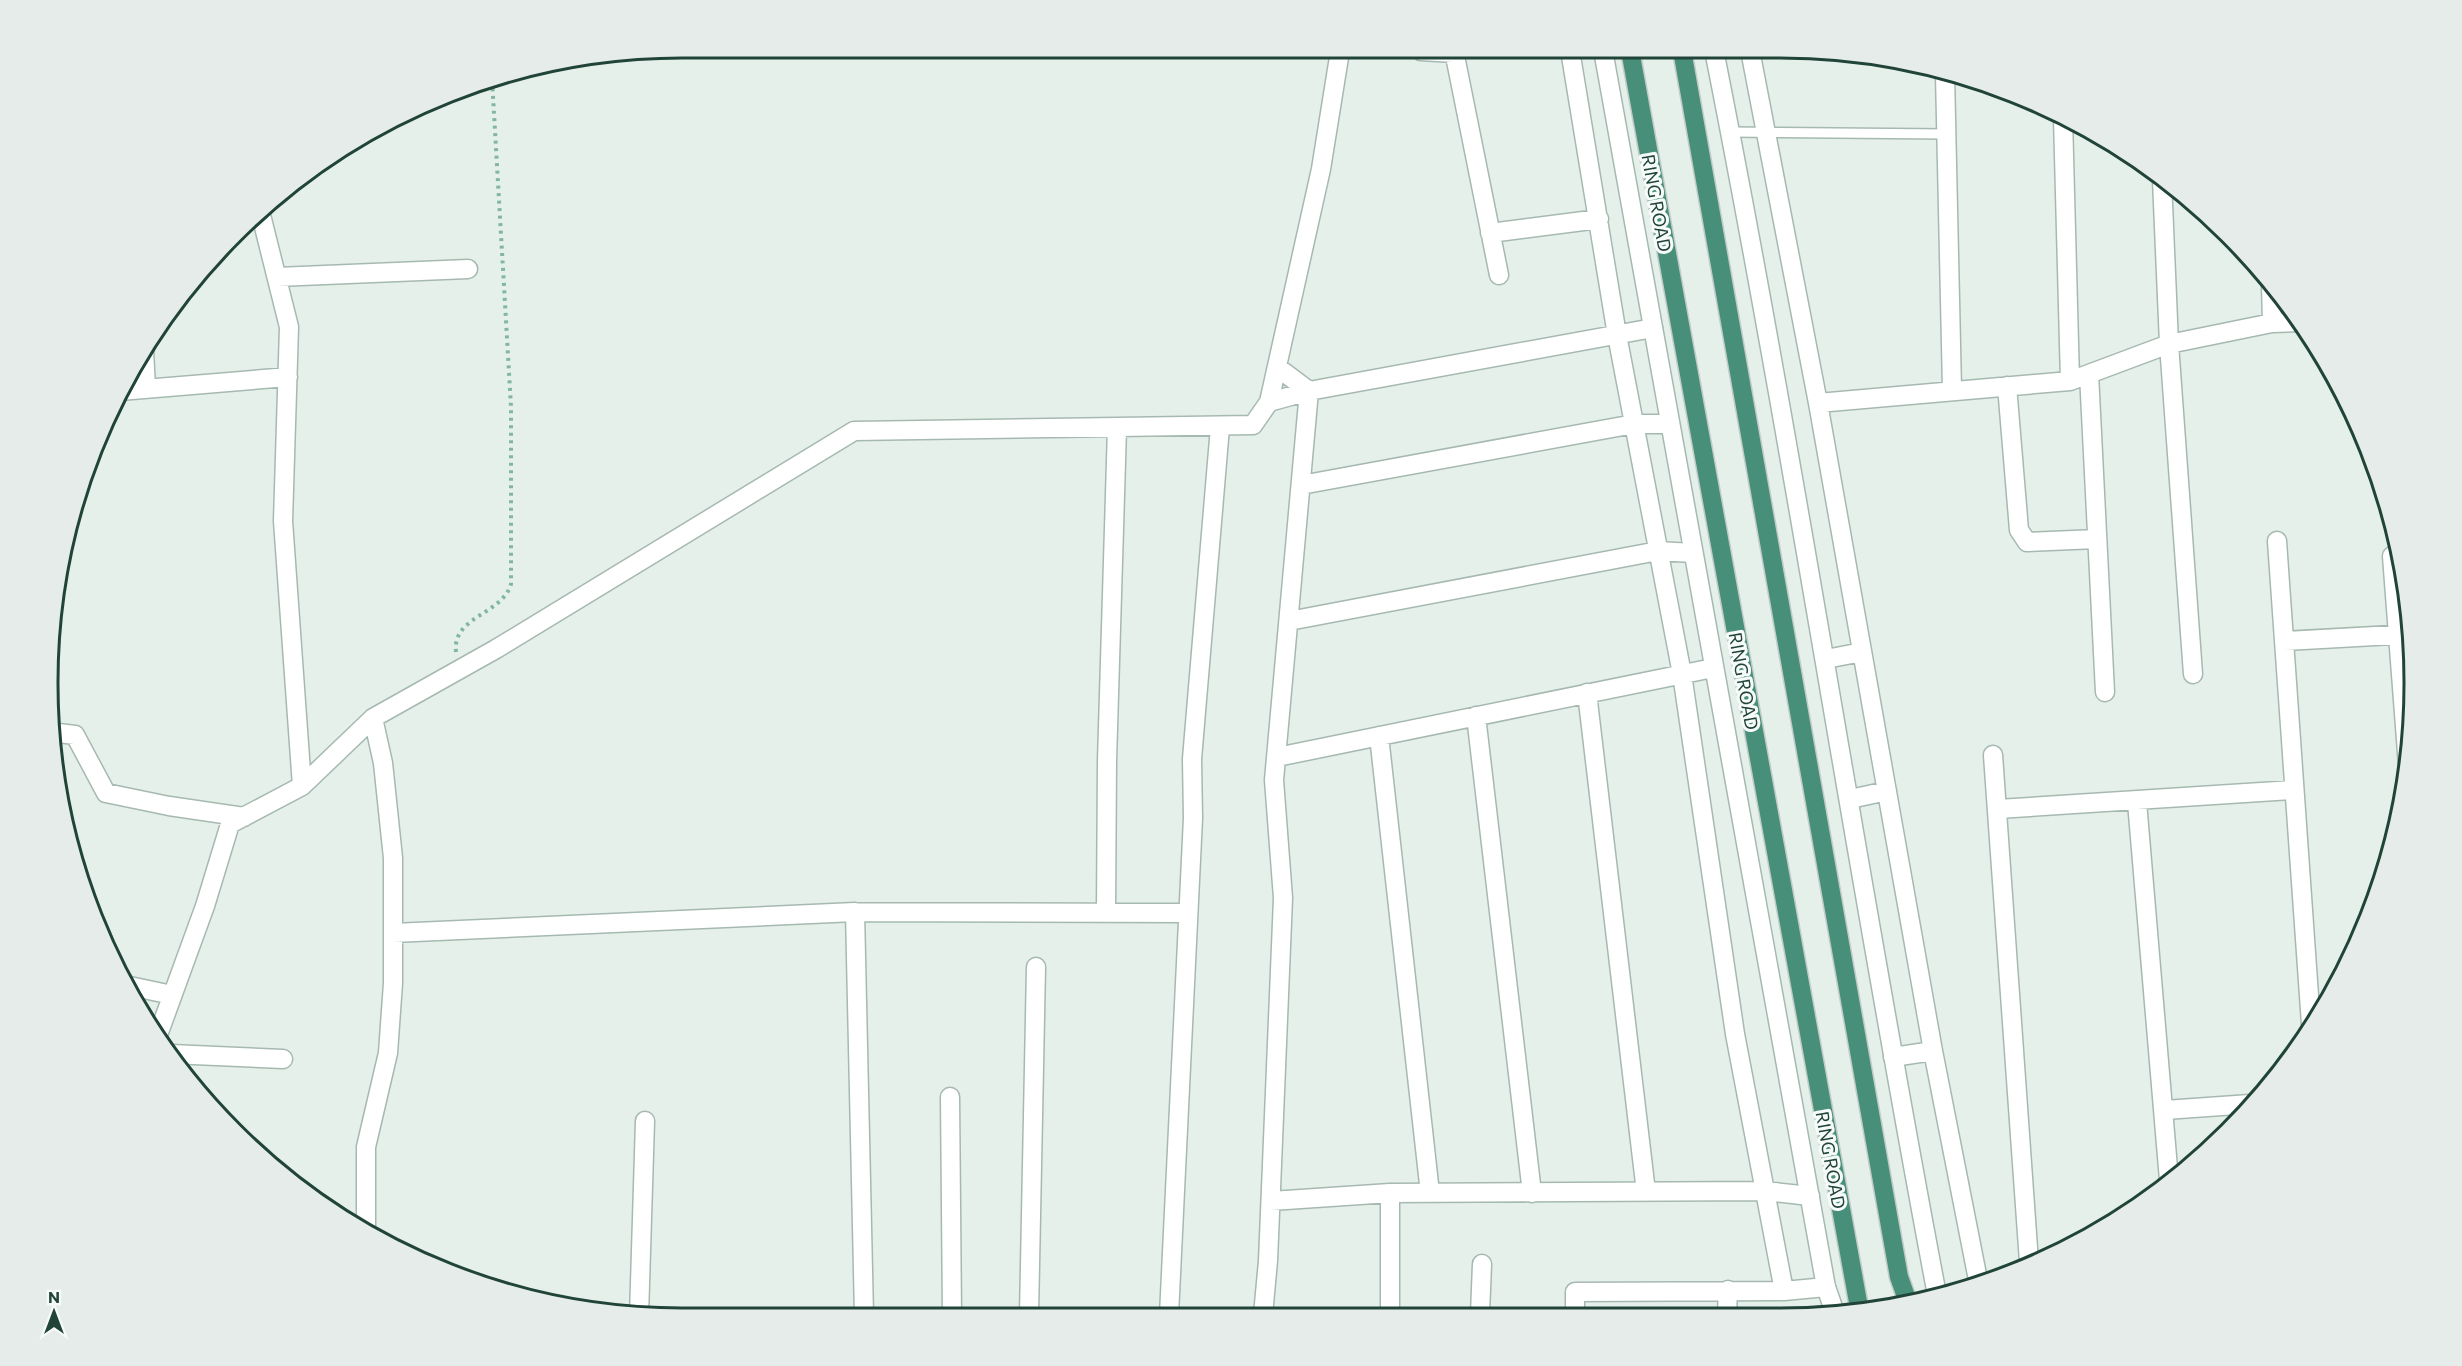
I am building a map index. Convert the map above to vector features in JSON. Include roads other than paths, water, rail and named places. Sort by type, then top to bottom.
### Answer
[{"type":"highway","name":"RING ROAD","points":[[1631,58],[1858,1302]]},
{"type":"highway","points":[[1684,58],[1899,1277],[1905,1295]]},
{"type":"street","points":[[161,1026],[205,906],[230,824],[302,786],[373,718],[855,432],[1253,425],[1269,402],[1277,368],[1321,169],[1339,58]]},
{"type":"street","points":[[1455,58],[1499,275]]},
{"type":"street","points":[[1571,58],[1617,335],[1682,674],[1735,1034],[1784,1291]]},
{"type":"street","points":[[1604,58],[1826,1287],[1832,1305]]},
{"type":"street","points":[[1716,58],[1826,659],[1893,1058],[1936,1287]]},
{"type":"street","points":[[1752,58],[1818,403],[1933,1051],[1977,1275]]},
{"type":"street","points":[[1945,81],[1952,390]]},
{"type":"street","points":[[2062,127],[2070,381]]},
{"type":"street","points":[[2162,191],[2169,344],[2193,674]]},
{"type":"street","points":[[1490,233],[1599,219]]},
{"type":"street","points":[[261,222],[289,327],[283,521],[302,786]]},
{"type":"street","points":[[277,277],[468,269]]},
{"type":"street","points":[[2271,300],[2272,323]]},
{"type":"street","points":[[1818,403],[2070,381],[2169,344],[2272,323],[2288,322]]},
{"type":"street","points":[[1269,402],[1309,391],[1653,328]]},
{"type":"street","points":[[145,366],[146,388]]},
{"type":"street","points":[[1277,368],[1309,391]]},
{"type":"street","points":[[2089,374],[2105,692]]},
{"type":"street","points":[[132,390],[288,377]]},
{"type":"street","points":[[2007,386],[2019,530],[2027,542],[2097,539]]},
{"type":"street","points":[[1263,1308],[1271,1202],[1283,898],[1274,780],[1309,391]]},
{"type":"street","points":[[1301,485],[1634,424],[1670,424]]},
{"type":"street","points":[[1169,1308],[1193,818],[1192,759],[1220,427]]},
{"type":"street","points":[[1106,913],[1107,761],[1118,428]]},
{"type":"street","points":[[2277,541],[2310,1011]]},
{"type":"street","points":[[1289,621],[1658,551],[1693,553]]},
{"type":"street","points":[[2284,641],[2401,635]]},
{"type":"street","points":[[1826,659],[1862,652]]},
{"type":"street","points":[[1277,757],[1713,668]]},
{"type":"street","points":[[1587,693],[1646,1192]]},
{"type":"street","points":[[1476,716],[1532,1193]]},
{"type":"street","points":[[366,1221],[366,1147],[388,1053],[393,983],[393,858],[383,763],[373,718]]},
{"type":"street","points":[[61,733],[75,735],[106,793],[169,806],[244,817]]},
{"type":"street","points":[[1379,736],[1430,1193]]},
{"type":"street","points":[[1993,755],[2029,1255]]},
{"type":"street","points":[[1998,809],[2137,802],[2293,790]]},
{"type":"street","points":[[1850,800],[1887,791]]},
{"type":"street","points":[[2137,802],[2168,1171]]},
{"type":"street","points":[[393,933],[855,912],[1188,913]]},
{"type":"street","points":[[855,912],[864,1308]]},
{"type":"street","points":[[1029,1308],[1036,967]]},
{"type":"street","points":[[138,988],[172,995]]},
{"type":"street","points":[[1893,1058],[1933,1051]]},
{"type":"street","points":[[182,1054],[283,1059]]},
{"type":"street","points":[[950,1097],[952,1308]]},
{"type":"street","points":[[2165,1110],[2240,1105]]},
{"type":"street","points":[[639,1306],[645,1121]]},
{"type":"street","points":[[1271,1202],[1390,1193],[1765,1191],[1810,1196]]},
{"type":"street","points":[[1390,1193],[1390,1308]]},
{"type":"street","points":[[1480,1308],[1482,1264]]},
{"type":"street","points":[[1575,1308],[1575,1292],[1784,1291],[1826,1287]]},
{"type":"street","points":[[1727,1308],[1728,1290]]},
{"type":"lane","points":[[1730,132],[1947,134]]}]
